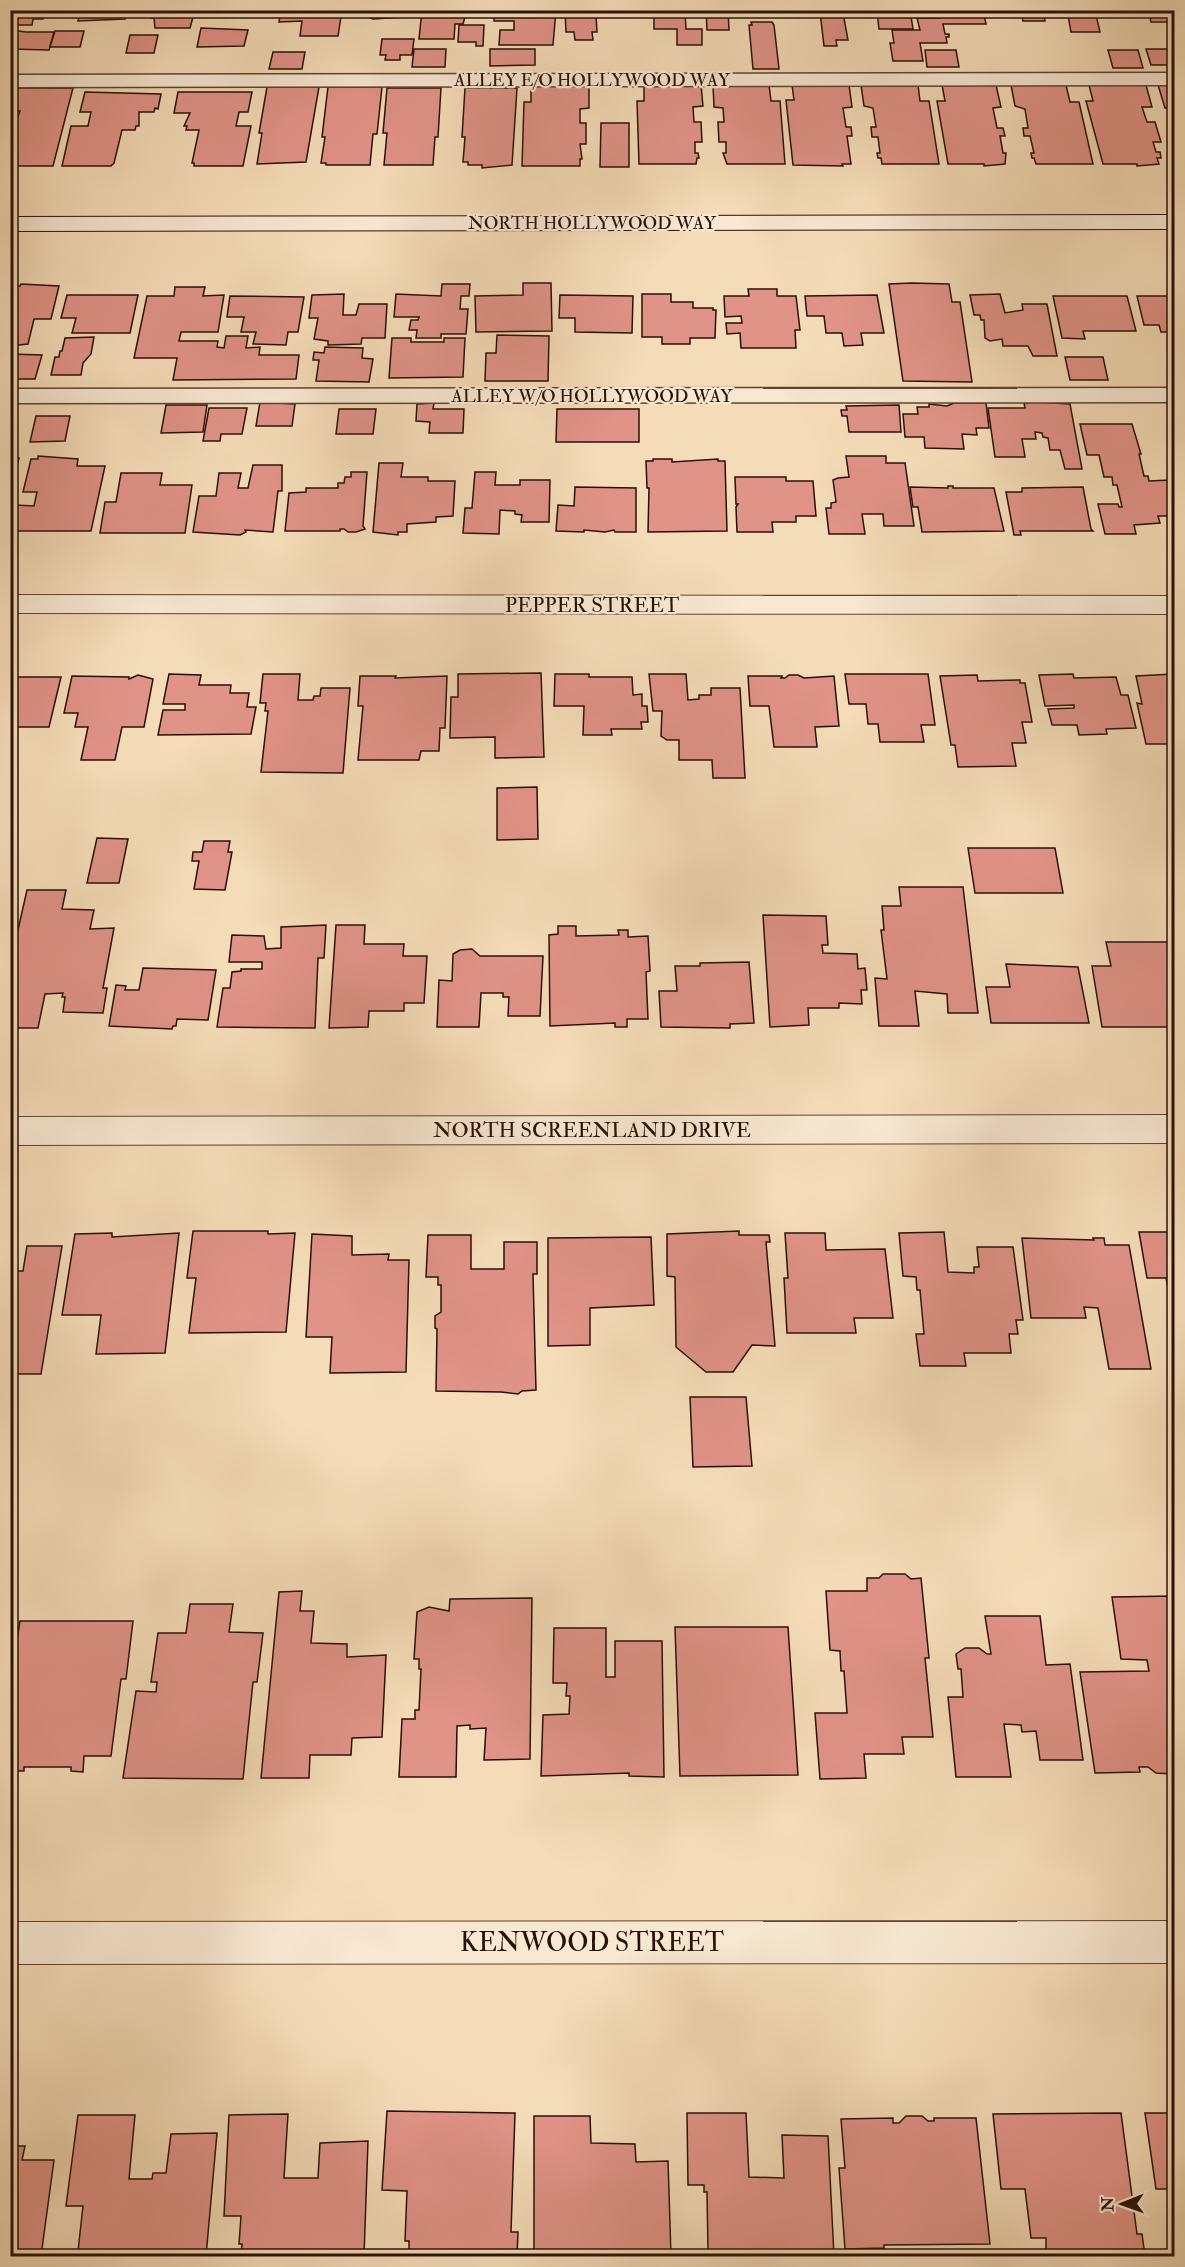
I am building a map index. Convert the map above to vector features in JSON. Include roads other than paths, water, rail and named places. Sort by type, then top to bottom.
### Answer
[{"type":"street","name":"NORTH HOLLYWOOD WAY","points":[[10,224],[1174,222]]},
{"type":"street","name":"PEPPER STREET","points":[[10,604],[1174,605]]},
{"type":"street","name":"NORTH SCREENLAND DRIVE","points":[[10,1131],[1174,1129]]},
{"type":"street","name":"KENWOOD STREET","points":[[10,1943],[1174,1942]]},
{"type":"lane","name":"ALLEY E/O HOLLYWOOD WAY","points":[[10,81],[1174,79]]},
{"type":"lane","name":"ALLEY W/O HOLLYWOOD WAY","points":[[10,396],[1174,395]]}]
